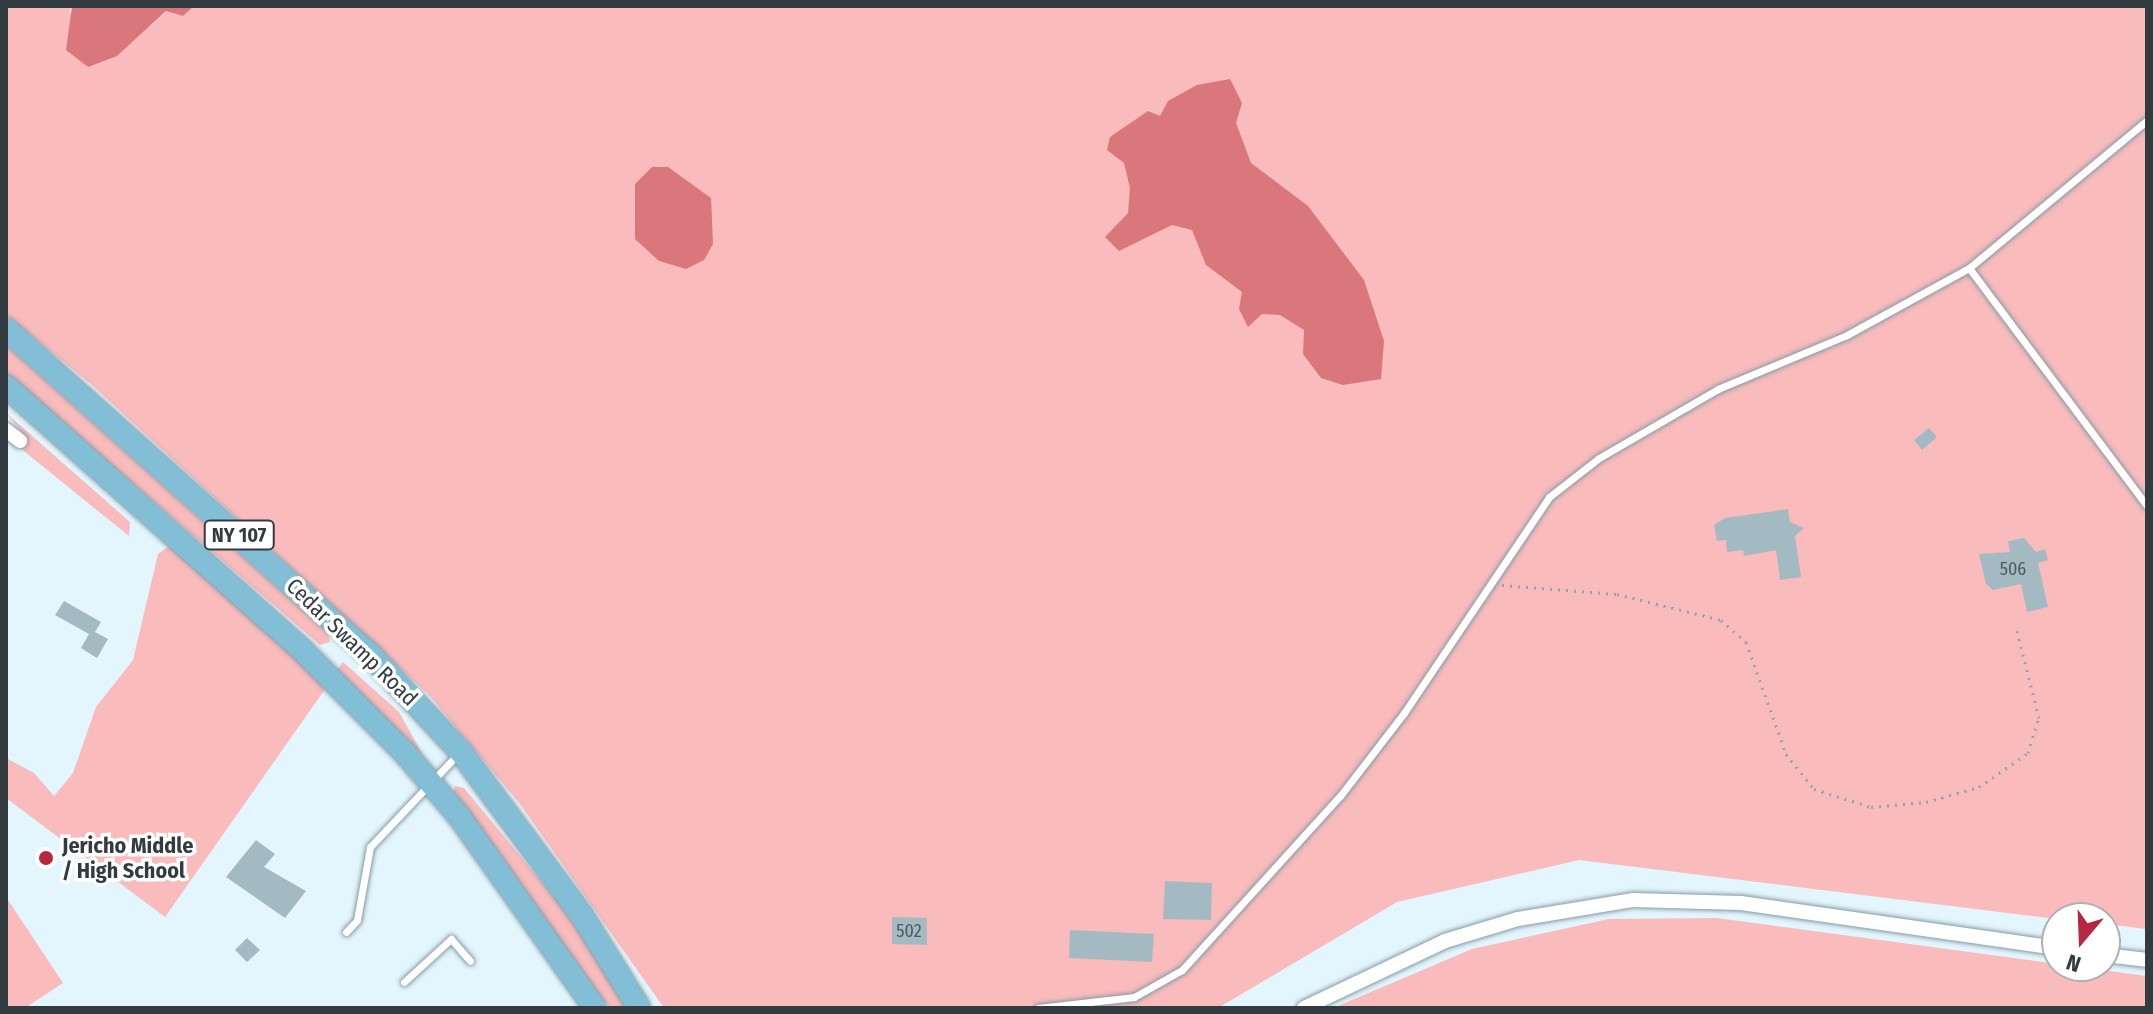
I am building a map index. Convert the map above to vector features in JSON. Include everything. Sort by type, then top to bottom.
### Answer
[{"type":"main road","name":"Cedar Swamp Road","points":[[6,329],[326,610],[461,752],[581,914],[639,1008]]},
{"type":"main road","name":"Cedar Swamp Road","points":[[6,386],[302,650],[429,781],[537,921],[595,1008]]},
{"type":"street","points":[[6,430],[20,441]]},
{"type":"street","points":[[1304,1008],[1445,941],[1518,919],[1633,900],[1741,903],[2041,946]]},
{"type":"street","points":[[2121,957],[2147,960]]},
{"type":"lane","points":[[1038,1008],[1134,997],[1182,970],[1340,796],[1404,713],[1487,584],[1549,497],[1599,458],[1718,389],[1847,335],[1969,268],[2147,120]]},
{"type":"lane","points":[[1969,268],[2147,506]]},
{"type":"lane","points":[[346,932],[357,920],[370,847],[429,781],[461,752]]},
{"type":"lane","points":[[404,982],[451,939],[470,961]]},
{"type":"path","points":[[1487,584],[1617,594],[1721,620],[1746,642],[1786,754],[1814,789],[1871,807],[1926,802],[1979,787],[2028,753],[2039,718],[2017,631]]},
{"type":"shaded area","points":[[6,6],[72,6],[69,12],[116,56],[167,11],[183,16],[194,6],[2147,6],[2147,929],[2121,926],[2121,902],[2041,902],[2041,917],[1579,860],[1397,902],[1218,1008],[664,1008],[520,804],[429,695],[92,385],[6,315]]},
{"type":"shaded area","points":[[72,6],[194,6],[183,16],[166,11],[117,56],[88,67],[66,50]]},
{"type":"shaded area","points":[[1230,79],[1242,103],[1236,123],[1251,163],[1308,206],[1364,280],[1384,341],[1381,379],[1343,385],[1321,378],[1303,354],[1304,330],[1280,315],[1262,314],[1248,327],[1239,309],[1242,292],[1206,265],[1192,230],[1172,225],[1119,251],[1105,237],[1128,213],[1130,188],[1124,163],[1107,150],[1110,137],[1148,111],[1160,116],[1168,101],[1197,85]]},
{"type":"shaded area","points":[[652,167],[668,167],[711,198],[713,244],[704,260],[686,269],[659,261],[635,239],[635,184]]},
{"type":"shaded area","points":[[6,345],[328,633],[330,642],[320,645],[6,374]]},
{"type":"shaded area","points":[[6,413],[130,522],[129,536],[15,444],[23,434]]},
{"type":"shaded area","points":[[168,547],[180,550],[330,682],[165,917],[6,798],[6,758],[34,773],[54,796],[73,773],[96,707],[133,660],[158,554]]},
{"type":"shaded area","points":[[343,662],[399,712],[423,755],[337,670]]},
{"type":"shaded area","points":[[455,786],[464,788],[583,932],[631,1008],[610,1008],[590,984],[453,796]]},
{"type":"shaded area","points":[[6,897],[63,983],[25,1008],[6,1008]]},
{"type":"shaded area","points":[[1717,918],[2041,962],[2041,982],[2121,982],[2121,972],[2147,976],[2147,1008],[1333,1008],[1472,949],[1609,919]]},
{"type":"building","points":[[1929,428],[1937,437],[1922,450],[1914,440]]},
{"type":"building","points":[[1788,509],[1790,522],[1804,528],[1795,536],[1801,577],[1780,580],[1776,550],[1744,556],[1743,550],[1727,552],[1726,540],[1717,541],[1714,525],[1725,518]]},
{"type":"building","points":[[2024,538],[2036,552],[2045,549],[2048,560],[2038,563],[2048,607],[2027,612],[2021,584],[1993,590],[1986,584],[1979,554],[2010,552],[2008,541]]},
{"type":"building","points":[[64,601],[101,622],[95,632],[108,639],[97,658],[81,648],[89,634],[55,615]]},
{"type":"building","points":[[256,840],[275,854],[264,867],[306,891],[285,918],[226,877]]},
{"type":"building","points":[[1165,881],[1212,883],[1211,920],[1163,919]]},
{"type":"building","points":[[892,917],[927,918],[927,945],[892,944]]},
{"type":"building","points":[[1070,930],[1154,934],[1152,962],[1069,958]]},
{"type":"building","points":[[247,938],[260,950],[247,962],[235,950]]},
{"type":"place","name":"Jericho Middle / High School","points":[[46,858]]}]
